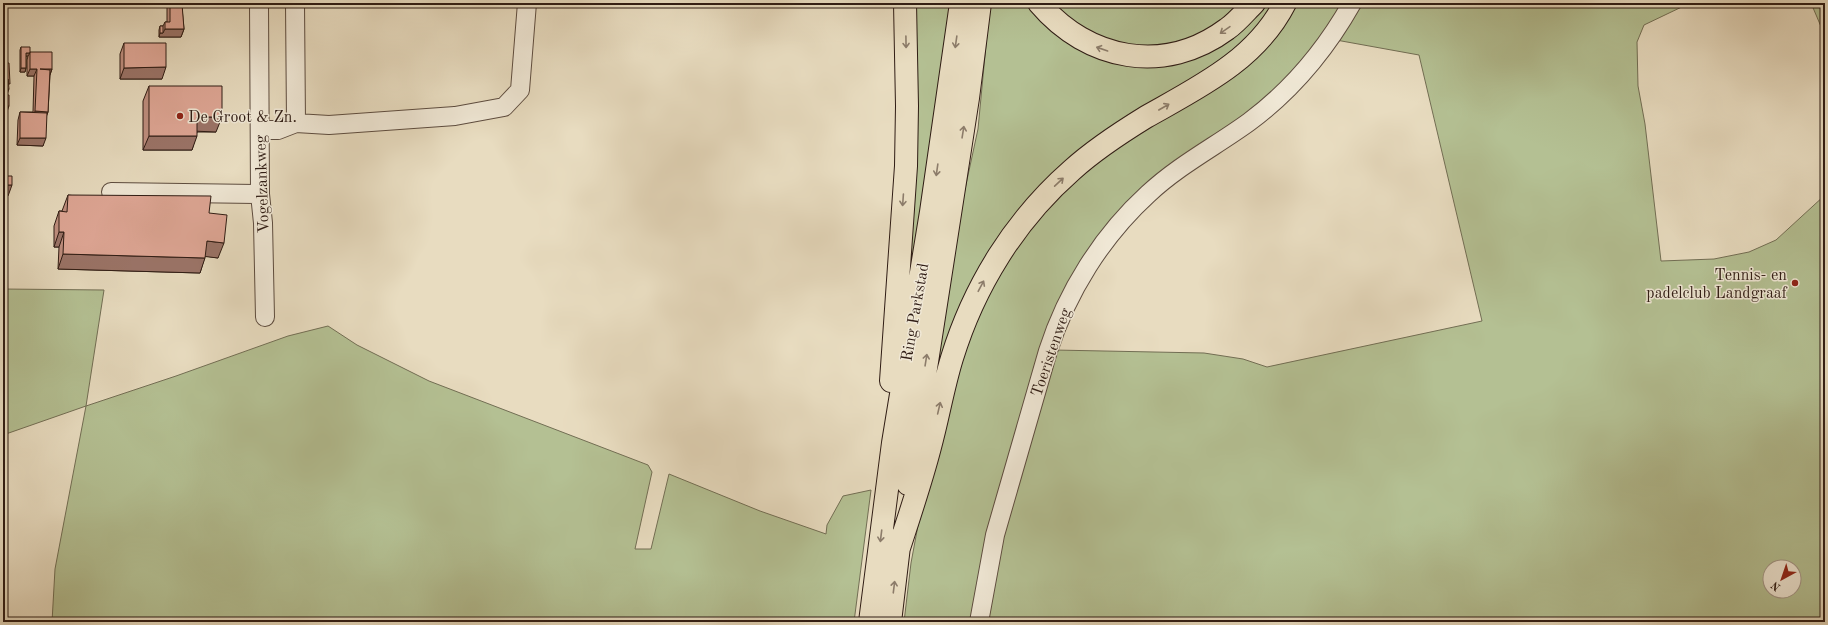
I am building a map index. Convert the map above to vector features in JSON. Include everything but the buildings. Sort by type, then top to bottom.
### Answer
[{"type":"highway","points":[[886,497],[892,345],[906,166],[907,98],[905,3]]},
{"type":"highway","name":"Ring Parkstad","points":[[870,622],[886,497],[932,204],[961,3]]},
{"type":"highway","name":"Ring Parkstad","points":[[890,622],[898,551],[920,395],[967,106],[980,3]]},
{"type":"highway","points":[[1039,3],[1062,27],[1074,36],[1093,46],[1112,52],[1148,56],[1178,52],[1212,39],[1228,29],[1254,3]]},
{"type":"highway","points":[[898,551],[930,446],[952,358],[966,318],[989,271],[1020,224],[1055,186],[1090,155],[1144,119],[1213,79],[1243,56],[1270,27],[1285,3]]},
{"type":"street","name":"Vogelzankweg","points":[[259,3],[260,194],[263,223],[265,317]]},
{"type":"street","points":[[295,3],[296,123]]},
{"type":"street","points":[[260,130],[278,130],[296,123],[329,124],[455,116],[504,107],[520,90],[527,3]]},
{"type":"street","name":"Toeristenweg","points":[[979,622],[995,535],[1048,351],[1069,299],[1084,272],[1104,242],[1133,208],[1148,194],[1186,163],[1250,121],[1295,81],[1330,39],[1352,3]]},
{"type":"street","points":[[111,192],[260,194]]},
{"type":"green space","points":[[914,3],[953,3],[901,344]]},
{"type":"green space","points":[[990,3],[1033,3],[1149,61],[1260,3],[1279,3],[1263,29],[1048,188],[946,365],[930,384],[959,217],[978,129]]},
{"type":"green space","points":[[1045,3],[1247,3],[1182,47],[1115,47]]},
{"type":"green space","points":[[1291,3],[1345,3],[1335,19],[1282,86],[1122,213],[1054,350],[1204,353],[1243,359],[1267,367],[1482,321],[1419,55],[1336,40],[1359,3],[1690,3],[1644,25],[1637,42],[1638,86],[1645,124],[1661,261],[1714,259],[1749,252],[1776,240],[1825,195],[1825,622],[904,622],[911,563],[922,504],[971,319],[1026,225],[1134,131]]},
{"type":"green space","points":[[1811,3],[1825,3],[1825,36]]},
{"type":"green space","points":[[3,289],[104,290],[86,406],[3,435]]},
{"type":"green space","points":[[328,326],[357,345],[429,381],[648,465],[652,472],[635,549],[651,549],[669,474],[760,511],[826,534],[827,525],[843,496],[871,490],[854,622],[52,622],[55,569],[86,406],[288,336]]},
{"type":"place","name":"De Groot & Zn.","points":[[180,116]]},
{"type":"place","name":"Tennis- en padelclub Landgraaf","points":[[1795,283]]}]
